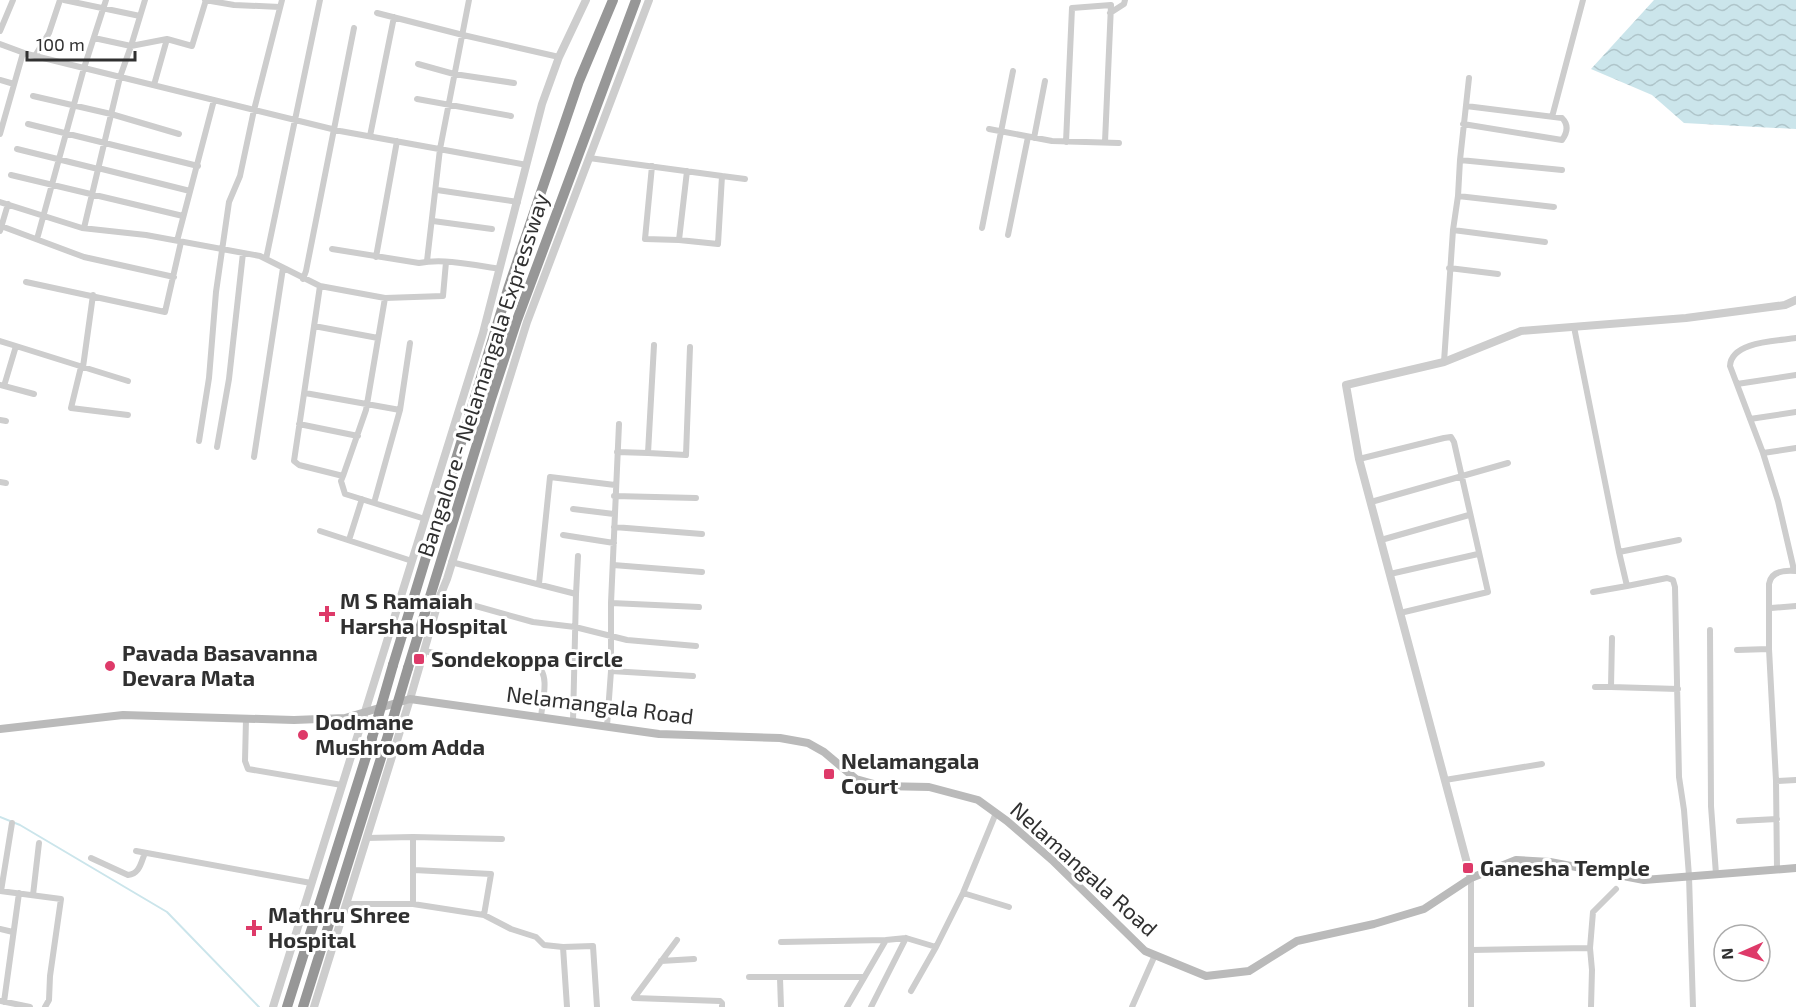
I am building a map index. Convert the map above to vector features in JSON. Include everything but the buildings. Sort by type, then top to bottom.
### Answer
[{"type":"highway","name":"Bangalore - Nelamangala Expressway","points":[[287,1007],[372,738],[509,286],[579,81],[613,0]]},
{"type":"highway","name":"Bangalore - Nelamangala Expressway","points":[[303,1007],[517,320],[636,0]]},
{"type":"main road","points":[[0,729],[123,715],[304,720],[345,718],[410,699]]},
{"type":"main road","name":"Nelamangala Road","points":[[410,699],[659,734],[780,738],[808,743],[824,752],[855,779],[881,786],[929,787],[978,800],[1052,860],[1145,951],[1206,976],[1249,971],[1298,940],[1374,924],[1424,909],[1471,878],[1516,860],[1550,862],[1644,880],[1796,868]]},
{"type":"street","points":[[0,31],[13,0]]},
{"type":"street","points":[[35,56],[49,33],[60,0]]},
{"type":"street","points":[[64,0],[140,16]]},
{"type":"street","points":[[37,239],[84,68],[106,0]]},
{"type":"street","points":[[84,228],[120,77],[145,0]]},
{"type":"street","points":[[94,38],[131,46],[167,39],[192,46],[206,0],[234,5],[281,4],[240,176],[228,202],[209,378],[199,441]]},
{"type":"street","points":[[266,259],[320,0]]},
{"type":"street","points":[[427,261],[447,105],[469,0]]},
{"type":"street","points":[[273,1007],[483,333],[542,104],[559,57],[586,0]]},
{"type":"street","points":[[314,1007],[527,322],[649,0]]},
{"type":"street","points":[[1110,13],[1124,4],[1125,0]]},
{"type":"street","points":[[1552,117],[1583,0]]},
{"type":"street","points":[[1066,142],[1072,8],[1111,5],[1105,142]]},
{"type":"street","points":[[377,13],[559,57]]},
{"type":"street","points":[[370,136],[394,17]]},
{"type":"street","points":[[303,279],[354,28]]},
{"type":"street","points":[[154,85],[167,39]]},
{"type":"street","points":[[0,44],[23,53],[333,129],[527,165]]},
{"type":"street","points":[[0,134],[23,53]]},
{"type":"street","points":[[418,64],[454,74],[514,83]]},
{"type":"street","points":[[982,228],[1013,71]]},
{"type":"street","points":[[1444,362],[1449,268],[1469,78]]},
{"type":"street","points":[[0,80],[14,84]]},
{"type":"street","points":[[1008,235],[1045,81]]},
{"type":"street","points":[[33,96],[111,114],[179,134]]},
{"type":"street","points":[[417,99],[511,116]]},
{"type":"street","points":[[26,282],[165,312],[174,277],[183,216],[214,100]]},
{"type":"street","points":[[1463,124],[1562,140],[1566,134],[1566,122],[1562,118],[1466,106]]},
{"type":"street","points":[[28,124],[198,166]]},
{"type":"street","points":[[989,129],[1031,138],[1066,142],[1119,142]]},
{"type":"street","points":[[376,257],[397,141]]},
{"type":"street","points":[[17,149],[190,191]]},
{"type":"street","points":[[589,158],[745,179]]},
{"type":"street","points":[[1460,160],[1562,170]]},
{"type":"street","points":[[652,166],[645,239],[718,244],[722,176]]},
{"type":"street","points":[[679,240],[687,171]]},
{"type":"street","points":[[11,176],[183,216]]},
{"type":"street","points":[[437,190],[518,202]]},
{"type":"street","points":[[1458,196],[1554,207]]},
{"type":"street","points":[[0,201],[84,228],[179,241],[260,256],[320,286],[385,298],[443,296],[446,262]]},
{"type":"street","points":[[8,204],[1,229],[37,239],[84,257],[174,277]]},
{"type":"street","points":[[433,221],[492,229]]},
{"type":"street","points":[[1453,230],[1545,242]]},
{"type":"street","points":[[332,249],[419,263],[446,262],[500,268]]},
{"type":"street","points":[[216,447],[229,379],[243,253]]},
{"type":"street","points":[[254,457],[283,268]]},
{"type":"street","points":[[1449,268],[1498,274]]},
{"type":"street","points":[[320,286],[294,461],[299,465],[343,476]]},
{"type":"street","points":[[93,295],[82,367],[71,408],[128,415]]},
{"type":"street","points":[[385,298],[367,403],[341,482],[345,494],[425,519]]},
{"type":"street","points":[[1471,1007],[1471,878],[1359,459],[1346,385],[1444,362],[1521,331],[1697,316],[1785,305],[1796,300]]},
{"type":"street","points":[[314,326],[378,338]]},
{"type":"street","points":[[1574,327],[1627,586]]},
{"type":"street","points":[[1778,869],[1769,649],[1770,578],[1776,573],[1795,570],[1778,501],[1763,453],[1730,366],[1730,360],[1744,346],[1796,338]]},
{"type":"street","points":[[0,341],[128,381]]},
{"type":"street","points":[[374,503],[400,410],[410,343]]},
{"type":"street","points":[[648,453],[654,345]]},
{"type":"street","points":[[16,346],[2,385],[34,394]]},
{"type":"street","points":[[617,452],[686,455],[690,347]]},
{"type":"street","points":[[1737,384],[1796,375]]},
{"type":"street","points":[[304,393],[400,410]]},
{"type":"street","points":[[1750,419],[1796,412]]},
{"type":"street","points":[[299,424],[358,436]]},
{"type":"street","points":[[608,726],[614,496],[619,424]]},
{"type":"street","points":[[1359,459],[1451,437],[1488,592],[1400,613]]},
{"type":"street","points":[[1763,453],[1796,448]]},
{"type":"street","points":[[1371,502],[1508,463]]},
{"type":"street","points":[[539,584],[550,477],[615,485]]},
{"type":"street","points":[[614,496],[696,498]]},
{"type":"street","points":[[349,540],[362,500]]},
{"type":"street","points":[[573,509],[614,514]]},
{"type":"street","points":[[1380,540],[1469,515]]},
{"type":"street","points":[[614,527],[702,534]]},
{"type":"street","points":[[320,531],[412,561]]},
{"type":"street","points":[[563,535],[614,543]]},
{"type":"street","points":[[1619,552],[1679,540]]},
{"type":"street","points":[[1390,574],[1478,554]]},
{"type":"street","points":[[573,721],[578,556]]},
{"type":"street","points":[[451,562],[576,594]]},
{"type":"street","points":[[613,565],[702,572]]},
{"type":"street","points":[[1593,592],[1667,578],[1673,580],[1675,587],[1679,777],[1689,876],[1693,1007]]},
{"type":"street","points":[[440,596],[532,622],[575,627],[627,639],[696,645]]},
{"type":"street","points":[[611,603],[699,607]]},
{"type":"street","points":[[1771,608],[1796,606]]},
{"type":"street","points":[[1710,630],[1711,806],[1716,874]]},
{"type":"street","points":[[1611,687],[1612,639]]},
{"type":"street","points":[[1737,650],[1769,649]]},
{"type":"street","points":[[425,651],[463,660],[481,660]]},
{"type":"street","points":[[506,666],[538,668],[543,671],[545,677],[541,717]]},
{"type":"street","points":[[611,671],[693,676]]},
{"type":"street","points":[[1594,687],[1678,689]]},
{"type":"street","points":[[246,719],[245,761],[248,769],[342,785]]},
{"type":"street","points":[[1444,780],[1542,764]]},
{"type":"street","points":[[1776,781],[1796,780]]},
{"type":"street","points":[[911,991],[963,893],[996,813]]},
{"type":"street","points":[[1739,821],[1776,819]]},
{"type":"street","points":[[12,823],[0,891],[61,899],[50,976],[49,1000],[45,1007]]},
{"type":"street","points":[[412,904],[413,837]]},
{"type":"street","points":[[366,838],[502,839]]},
{"type":"street","points":[[33,895],[39,843]]},
{"type":"street","points":[[136,851],[311,883]]},
{"type":"street","points":[[92,858],[128,875],[134,875],[145,853]]},
{"type":"street","points":[[414,870],[491,874],[484,915]]},
{"type":"street","points":[[1591,1007],[1590,948],[1593,912],[1616,889]]},
{"type":"street","points":[[20,893],[2,1002],[30,1007]]},
{"type":"street","points":[[963,893],[1009,907]]},
{"type":"street","points":[[346,904],[412,904],[484,915],[511,929],[536,937],[544,945],[593,946],[597,1007]]},
{"type":"street","points":[[0,929],[13,932]]},
{"type":"street","points":[[781,942],[906,938],[936,947]]},
{"type":"street","points":[[871,1007],[906,938]]},
{"type":"street","points":[[676,939],[634,999],[720,1001],[722,1007]]},
{"type":"street","points":[[847,1007],[886,940]]},
{"type":"street","points":[[563,947],[567,1007]]},
{"type":"street","points":[[1471,950],[1590,948]]},
{"type":"street","points":[[1132,1007],[1155,955]]},
{"type":"street","points":[[661,961],[694,959]]},
{"type":"street","points":[[749,977],[864,977]]},
{"type":"street","points":[[780,978],[781,1007]]},
{"type":"water","points":[[1654,0],[1796,0],[1796,129],[1684,123],[1652,95],[1591,69]]},
{"type":"waterway","points":[[0,817],[20,825],[167,912],[259,1007]]},
{"type":"place","name":"M S Ramaiah Harsha Hospital","points":[[327,614]]},
{"type":"place","name":"Sondekoppa Circle","points":[[419,659]]},
{"type":"place","name":"Pavada Basavanna Devara Mata","points":[[110,666]]},
{"type":"place","name":"Dodmane Mushroom Adda","points":[[303,735]]},
{"type":"place","name":"Nelamangala Court","points":[[829,774]]},
{"type":"place","name":"Ganesha Temple","points":[[1468,868]]},
{"type":"place","name":"Mathru Shree Hospital","points":[[254,928]]}]
